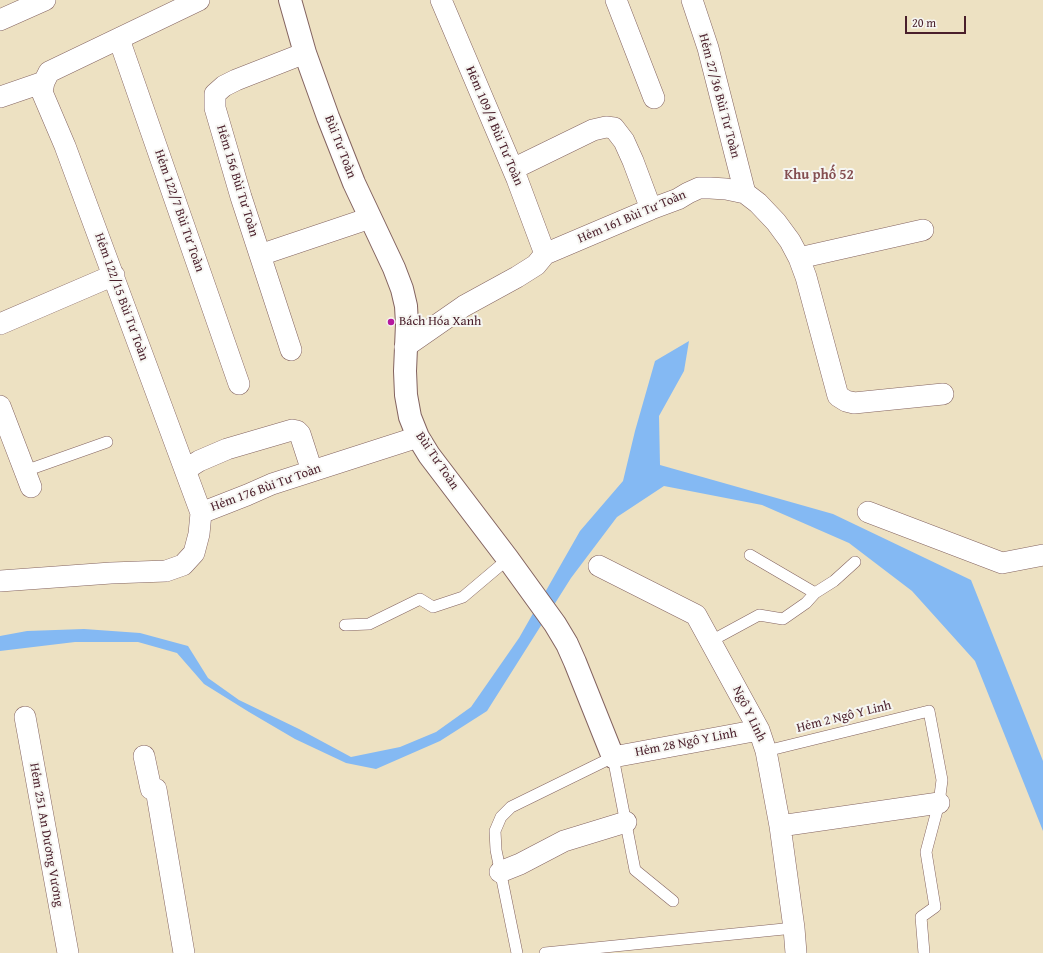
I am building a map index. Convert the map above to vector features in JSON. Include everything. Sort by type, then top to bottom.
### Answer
[{"type":"street","points":[[0,20],[45,0]]},
{"type":"street","points":[[0,97],[44,82],[49,72],[199,0]]},
{"type":"street","name":"Bùi Tư Toàn","points":[[290,0],[305,53],[334,132],[354,183],[394,268],[402,289],[407,318],[405,371],[406,394],[410,417],[418,437],[555,624],[567,644],[575,662],[613,757]]},
{"type":"street","name":"Hẻm 109/4 Bùi Tư Toàn","points":[[440,0],[512,169],[545,254]]},
{"type":"street","points":[[616,0],[654,98]]},
{"type":"street","name":"Hẻm 27/36 Bùi Tư Toàn","points":[[692,0],[708,48],[745,193]]},
{"type":"street","name":"Hẻm 122/7 Bùi Tư Toàn","points":[[119,39],[239,384]]},
{"type":"street","name":"Hẻm 156 Bùi Tư Toàn","points":[[291,350],[241,197],[215,108],[215,94],[224,86],[236,80],[305,53]]},
{"type":"street","name":"Hẻm 122/15 Bùi Tư Toàn","points":[[44,82],[42,92],[65,146],[114,275],[201,513]]},
{"type":"street","points":[[512,169],[593,130],[606,127],[614,128],[624,141],[651,209]]},
{"type":"street","name":"Hẻm 161 Bùi Tư Toàn","points":[[406,347],[464,306],[536,265],[545,254],[678,199],[699,188],[726,189],[745,193],[758,203],[776,222],[790,241],[806,276],[838,396],[846,401],[854,403],[943,394]]},
{"type":"street","name":"Hẻm 156 Bùi Tư Toàn","points":[[260,255],[370,218]]},
{"type":"street","points":[[799,258],[923,230]]},
{"type":"street","points":[[0,324],[114,275]]},
{"type":"street","points":[[0,406],[28,479]]},
{"type":"street","points":[[185,470],[199,461],[227,449],[292,430],[297,431],[300,434],[312,471]]},
{"type":"street","name":"Hẻm 176 Bùi Tư Toàn","points":[[0,581],[79,575],[166,571],[183,565],[194,553],[199,534],[201,513],[272,484],[418,437]]},
{"type":"street","points":[[868,512],[1002,563],[1043,555]]},
{"type":"street","name":"Ngô Y Linh","points":[[599,566],[696,615],[759,730],[766,751],[780,826],[796,953]]},
{"type":"street","name":"Hẻm 251 An Dương Vương","points":[[25,717],[68,953]]},
{"type":"street","name":"Hẻm 28 Ngô Y Linh","points":[[613,757],[759,730]]},
{"type":"street","points":[[144,756],[151,789],[156,789],[184,953]]},
{"type":"street","points":[[780,826],[939,803]]},
{"type":"street","points":[[500,872],[520,864],[564,841],[626,822]]},
{"type":"lane","points":[[28,479],[107,442]]},
{"type":"lane","points":[[750,554],[816,593]]},
{"type":"lane","points":[[711,641],[759,615],[783,619],[834,581],[855,562]]},
{"type":"lane","points":[[345,625],[369,624],[420,599],[433,607],[462,598],[511,563]]},
{"type":"lane","name":"Hẻm 2 Ngô Y Linh","points":[[766,751],[929,711],[942,780],[939,803]]},
{"type":"lane","points":[[517,953],[496,850],[495,831],[501,818],[511,807],[613,757],[635,870],[673,901]]},
{"type":"lane","points":[[924,953],[921,917],[935,907],[926,852],[939,803]]},
{"type":"lane","points":[[545,953],[794,928]]},
{"type":"water","points":[[689,341],[684,371],[659,416],[660,465],[833,514],[971,580],[1043,761],[1043,831],[975,661],[912,591],[849,543],[762,505],[664,486],[617,517],[571,578],[487,711],[440,741],[376,769],[346,763],[295,739],[204,684],[177,653],[138,642],[75,642],[0,651],[0,636],[27,631],[84,629],[140,633],[188,646],[208,678],[239,700],[299,729],[351,757],[400,747],[436,732],[471,707],[519,638],[580,531],[623,481],[635,431],[655,361]]},
{"type":"place","name":"Bách Hóa Xanh","points":[[391,322]]},
{"type":"district","name":"Khu phố 52","points":[[819,175]]}]
